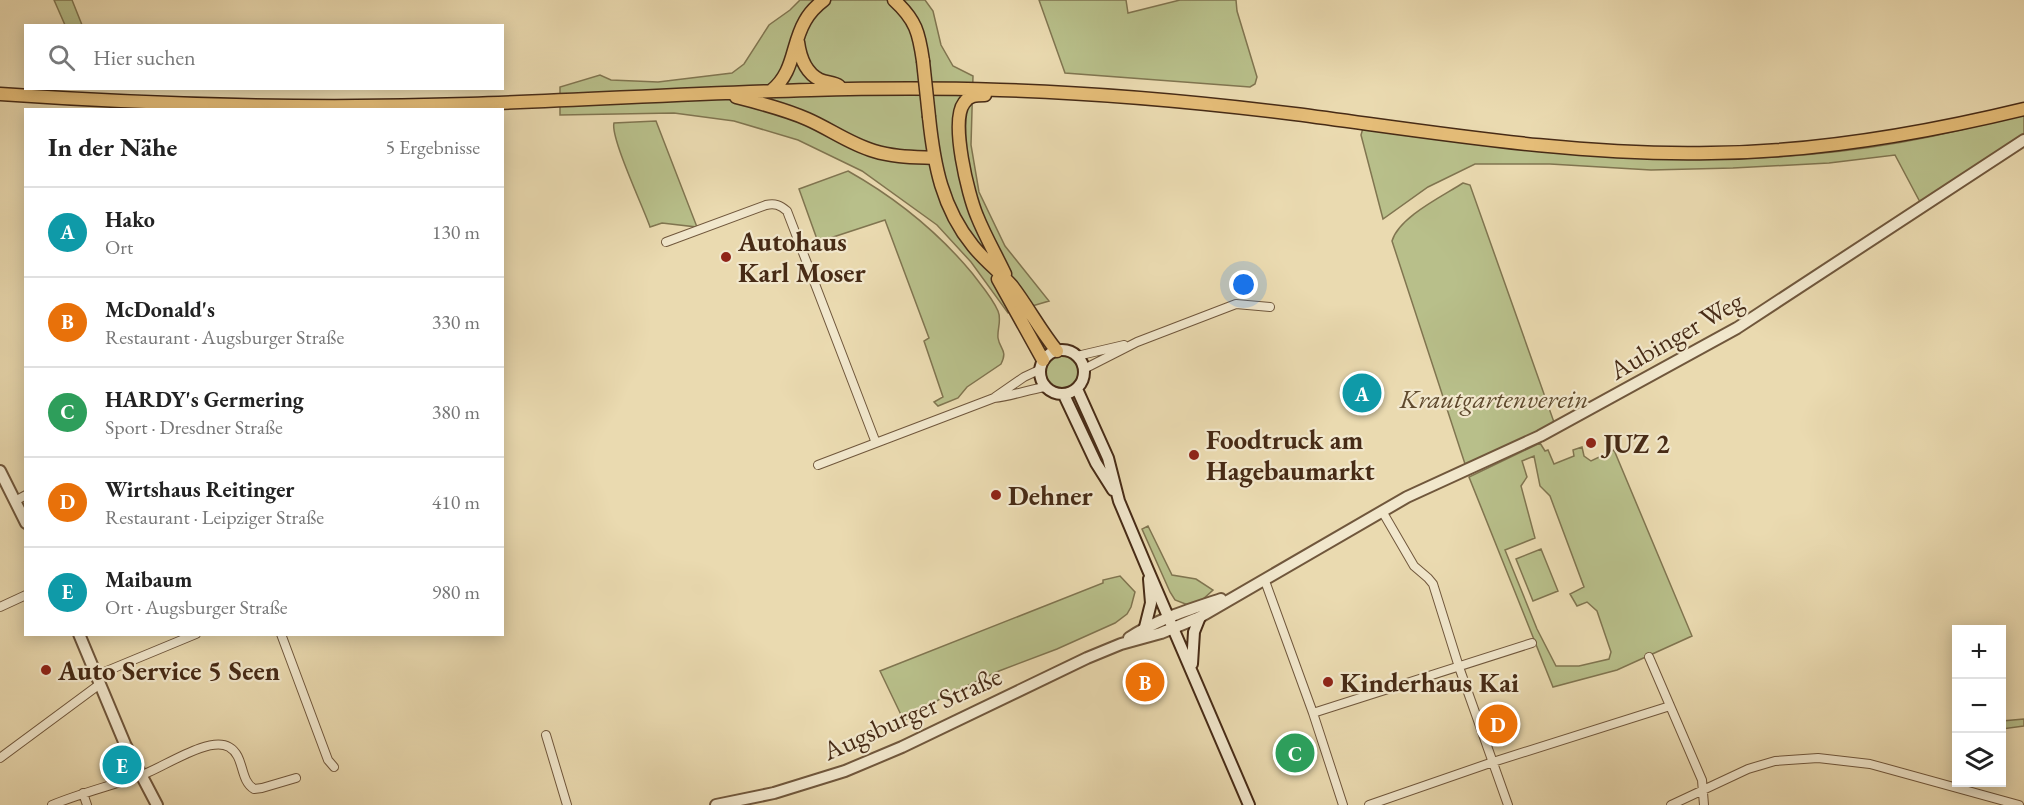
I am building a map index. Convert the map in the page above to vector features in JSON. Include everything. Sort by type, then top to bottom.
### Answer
[{"type":"main road","points":[[771,91],[784,78],[804,22],[824,0]]},
{"type":"main road","points":[[894,0],[911,18],[919,34],[934,159],[944,195],[957,223],[972,245],[1011,286]]},
{"type":"main road","points":[[797,41],[802,60],[812,75],[820,80],[837,83],[843,89]]},
{"type":"main road","points":[[0,94],[145,102],[287,106],[462,104],[843,89],[939,88],[1068,92],[1213,105],[1487,140],[1561,147],[1699,153],[1771,150],[1867,141],[1941,129],[2024,109]]},
{"type":"main road","points":[[997,90],[988,95],[975,95],[968,98],[960,109],[959,129],[969,194],[984,233],[1011,286],[1042,333],[1057,351]]},
{"type":"main road","points":[[724,93],[792,113],[830,130],[853,144],[875,152],[934,159]]},
{"type":"main road","points":[[990,265],[1041,365]]},
{"type":"street","name":"Aubinger Weg","points":[[1170,617],[1239,593],[1265,581],[1407,497],[1540,436],[1737,328],[2024,140]]},
{"type":"street","points":[[666,242],[766,205],[779,205],[787,211],[876,443]]},
{"type":"street","points":[[1084,369],[1137,342],[1236,304],[1270,307]]},
{"type":"street","points":[[1077,356],[1137,342]]},
{"type":"street","points":[[994,398],[1057,351],[1070,352],[1077,356],[1084,369],[1083,379],[1077,389],[1064,395],[1051,392],[1040,378],[1041,365]]},
{"type":"street","points":[[818,465],[994,398],[1012,396],[1045,387]]},
{"type":"street","points":[[1077,389],[1108,458],[1119,501]]},
{"type":"street","points":[[1064,395],[1096,463],[1119,501],[1249,805]]},
{"type":"street","points":[[0,471],[24,519]]},
{"type":"street","points":[[15,501],[24,496]]},
{"type":"street","points":[[1382,511],[1414,566],[1431,581],[1508,805]]},
{"type":"street","points":[[1145,627],[1151,603],[1148,570]]},
{"type":"street","points":[[1265,581],[1313,713],[1343,805]]},
{"type":"street","name":"Aubinger Weg","points":[[1174,628],[1200,617],[1239,593]]},
{"type":"street","points":[[0,607],[24,596]]},
{"type":"street","name":"Augsburger Straße","points":[[1121,644],[1145,627],[1170,617]]},
{"type":"street","points":[[1192,668],[1194,632],[1200,617]]},
{"type":"street","name":"Augsburger Straße","points":[[716,805],[783,791],[845,771],[902,747],[1036,681],[1121,644],[1174,628]]},
{"type":"street","points":[[81,636],[125,744],[157,805]]},
{"type":"street","points":[[0,758],[98,679],[192,636]]},
{"type":"street","points":[[282,636],[328,760],[334,767]]},
{"type":"street","points":[[1313,713],[1532,643]]},
{"type":"street","points":[[1649,657],[1702,780],[1704,805]]},
{"type":"street","points":[[1369,805],[1493,762],[1670,706]]},
{"type":"street","points":[[546,735],[567,805]]},
{"type":"street","points":[[52,805],[83,793],[141,776],[192,752],[216,745],[229,747],[237,754],[247,783],[254,789],[262,789],[296,778]]},
{"type":"street","points":[[1671,805],[1748,769],[1775,761],[1833,759],[1881,767],[2019,805]]},
{"type":"street","points":[[83,793],[87,805]]},
{"type":"green space","points":[[54,0],[72,0],[82,24],[65,24]]},
{"type":"green space","points":[[800,0],[925,0],[933,11],[941,45],[953,66],[973,76],[971,145],[979,192],[1005,246],[1049,301],[1008,313],[971,262],[937,225],[862,171],[798,140],[734,121],[674,113],[560,115],[560,87],[600,75],[611,80],[658,82],[732,73],[744,64],[769,25]]},
{"type":"green space","points":[[1039,0],[1126,0],[1128,13],[1180,0],[1236,0],[1237,11],[1257,77],[1255,84],[1250,87],[1065,73]]},
{"type":"green space","points":[[2024,113],[2024,135],[1920,202],[1895,155],[1829,163],[1651,170],[1550,164],[1475,164],[1428,187],[1383,219],[1361,135],[1363,128],[1603,155],[1726,159],[1812,154],[1898,143],[1983,125]]},
{"type":"green space","points":[[656,121],[697,227],[662,223],[650,227],[628,174],[617,143],[614,123]]},
{"type":"green space","points":[[848,171],[883,192],[930,229],[972,273],[996,306],[999,314],[998,338],[1004,353],[1001,364],[967,387],[958,398],[938,406],[934,402],[943,397],[924,341],[929,338],[885,220],[818,242],[799,189]]},
{"type":"green space","name":"Krautgartenverein","points":[[1463,183],[1470,185],[1555,425],[1466,467],[1392,241],[1396,232],[1412,216]]},
{"type":"green space","points":[[1062,355],[1074,360],[1079,372],[1074,384],[1062,389],[1050,384],[1045,372],[1050,360]]},
{"type":"green space","points":[[1540,443],[1545,451],[1548,450],[1554,464],[1574,456],[1573,450],[1582,447],[1584,456],[1591,461],[1614,450],[1692,636],[1617,670],[1553,687],[1469,477]],"holes":[[[1534,456],[1540,486],[1550,496],[1584,587],[1570,594],[1577,606],[1587,602],[1597,611],[1611,652],[1609,659],[1579,666],[1556,666],[1537,629],[1505,550],[1535,538],[1521,486],[1527,477],[1522,461]]]},
{"type":"green space","points":[[1148,526],[1172,575],[1196,579],[1213,590],[1202,600],[1188,605],[1175,600],[1142,529]]},
{"type":"green space","points":[[1541,549],[1558,591],[1533,601],[1516,559]]},
{"type":"green space","points":[[1120,576],[1135,592],[1127,614],[1115,623],[945,696],[904,721],[880,671],[1103,583],[1103,580]]},
{"type":"green space","points":[[2024,719],[2024,726],[2006,728],[2006,721]]},
{"type":"place","name":"Autohaus Karl Moser","points":[[726,257]]},
{"type":"place","name":"Hako","points":[[1362,393]]},
{"type":"place","name":"JUZ 2","points":[[1591,443]]},
{"type":"place","name":"Foodtruck am Hagebaumarkt","points":[[1194,455]]},
{"type":"place","name":"Dehner","points":[[996,495]]},
{"type":"place","name":"Auto Service 5 Seen","points":[[46,670]]},
{"type":"place","name":"McDonald's","points":[[1145,682]]},
{"type":"place","name":"Kinderhaus Kai","points":[[1328,682]]},
{"type":"place","name":"Wirtshaus Reitinger","points":[[1498,724]]},
{"type":"place","name":"HARDY's Germering","points":[[1295,753]]},
{"type":"place","name":"Maibaum","points":[[122,765]]}]
